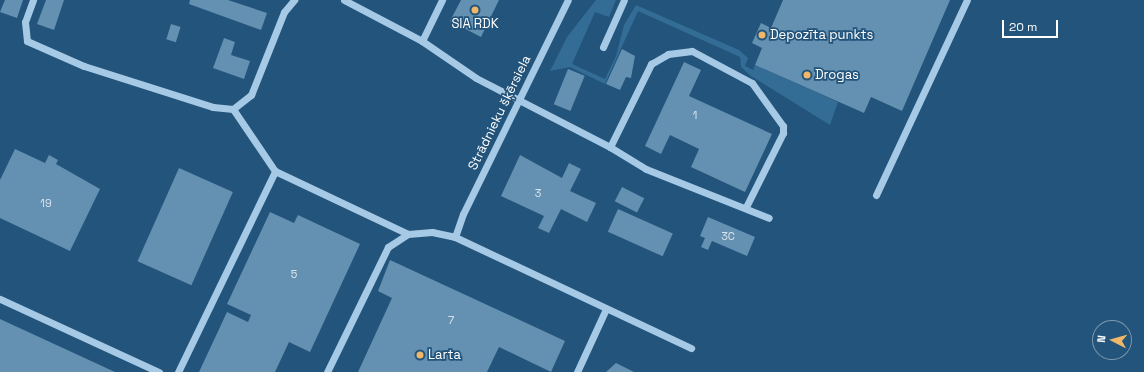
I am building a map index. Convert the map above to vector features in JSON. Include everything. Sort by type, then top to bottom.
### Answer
[{"type":"street","points":[[33,0],[25,22],[27,41],[84,66],[213,106],[233,109],[251,95],[284,12],[294,0]]},
{"type":"street","points":[[344,0],[422,41],[476,78],[610,147],[646,169],[746,207],[769,218]]},
{"type":"street","points":[[422,41],[442,0]]},
{"type":"street","name":"Strādnieku šķērsiela","points":[[455,237],[463,214],[520,101],[568,0]]},
{"type":"street","points":[[603,47],[624,0]]},
{"type":"street","points":[[876,195],[966,0]]},
{"type":"street","points":[[610,147],[651,64],[668,54],[692,51],[752,83],[783,126],[783,133],[746,207]]},
{"type":"street","points":[[233,109],[275,171],[408,234]]},
{"type":"street","points":[[178,372],[275,171]]},
{"type":"street","points":[[327,372],[388,247],[408,234],[432,232],[455,237],[691,348]]},
{"type":"street","points":[[0,299],[159,372]]},
{"type":"street","points":[[578,372],[606,309]]},
{"type":"shaded area","points":[[596,0],[616,0],[609,17],[595,12],[572,64],[605,79],[616,56],[624,25],[636,5],[739,50],[748,58],[745,66],[753,70],[755,65],[838,102],[830,125],[751,76],[741,67],[740,57],[638,11],[605,84],[570,67],[550,71],[567,37]]},
{"type":"building","points":[[5,0],[23,0],[17,18],[0,12]]},
{"type":"building","points":[[46,0],[64,0],[54,30],[37,24]]},
{"type":"building","points":[[190,0],[228,0],[267,13],[261,30],[189,4]]},
{"type":"building","name":"SIA RDK","points":[[461,0],[499,0],[481,37],[450,21]]},
{"type":"building","points":[[783,0],[950,0],[902,111],[871,97],[864,113],[755,65],[762,48],[752,43],[761,23],[771,28]]},
{"type":"building","points":[[171,24],[181,27],[176,42],[166,39]]},
{"type":"building","points":[[224,38],[235,42],[231,55],[250,61],[244,79],[213,68]]},
{"type":"building","points":[[622,49],[635,56],[631,78],[626,77],[620,90],[606,84]]},
{"type":"building","points":[[684,62],[701,70],[689,96],[772,134],[745,192],[691,167],[699,149],[670,135],[661,154],[645,146]]},
{"type":"building","points":[[568,69],[585,76],[570,111],[554,104]]},
{"type":"building","points":[[15,149],[45,163],[49,155],[58,160],[56,164],[100,189],[70,251],[0,218],[0,180]]},
{"type":"building","points":[[520,155],[562,178],[569,163],[581,169],[570,191],[596,203],[587,222],[561,209],[549,233],[538,228],[544,216],[501,196]]},
{"type":"building","points":[[179,168],[233,192],[191,285],[138,261]]},
{"type":"building","points":[[622,187],[644,198],[637,213],[615,201]]},
{"type":"building","points":[[618,209],[673,233],[663,256],[608,232]]},
{"type":"building","points":[[270,212],[294,223],[298,215],[360,244],[310,352],[289,342],[275,372],[199,372],[227,312],[248,322],[251,315],[227,304]]},
{"type":"building","points":[[708,217],[755,237],[747,256],[712,241],[708,250],[701,247],[705,238],[700,236]]},
{"type":"building","points":[[390,260],[565,341],[551,372],[499,347],[487,372],[358,372],[392,298],[378,291]]},
{"type":"building","points":[[0,319],[115,372],[0,372]]},
{"type":"building","points":[[616,363],[634,372],[606,372]]},
{"type":"place","name":"SIA RDK","points":[[475,10]]},
{"type":"place","name":"Depozīta punkts","points":[[762,35]]},
{"type":"place","name":"Drogas","points":[[807,75]]},
{"type":"place","name":"Larta","points":[[420,355]]}]
